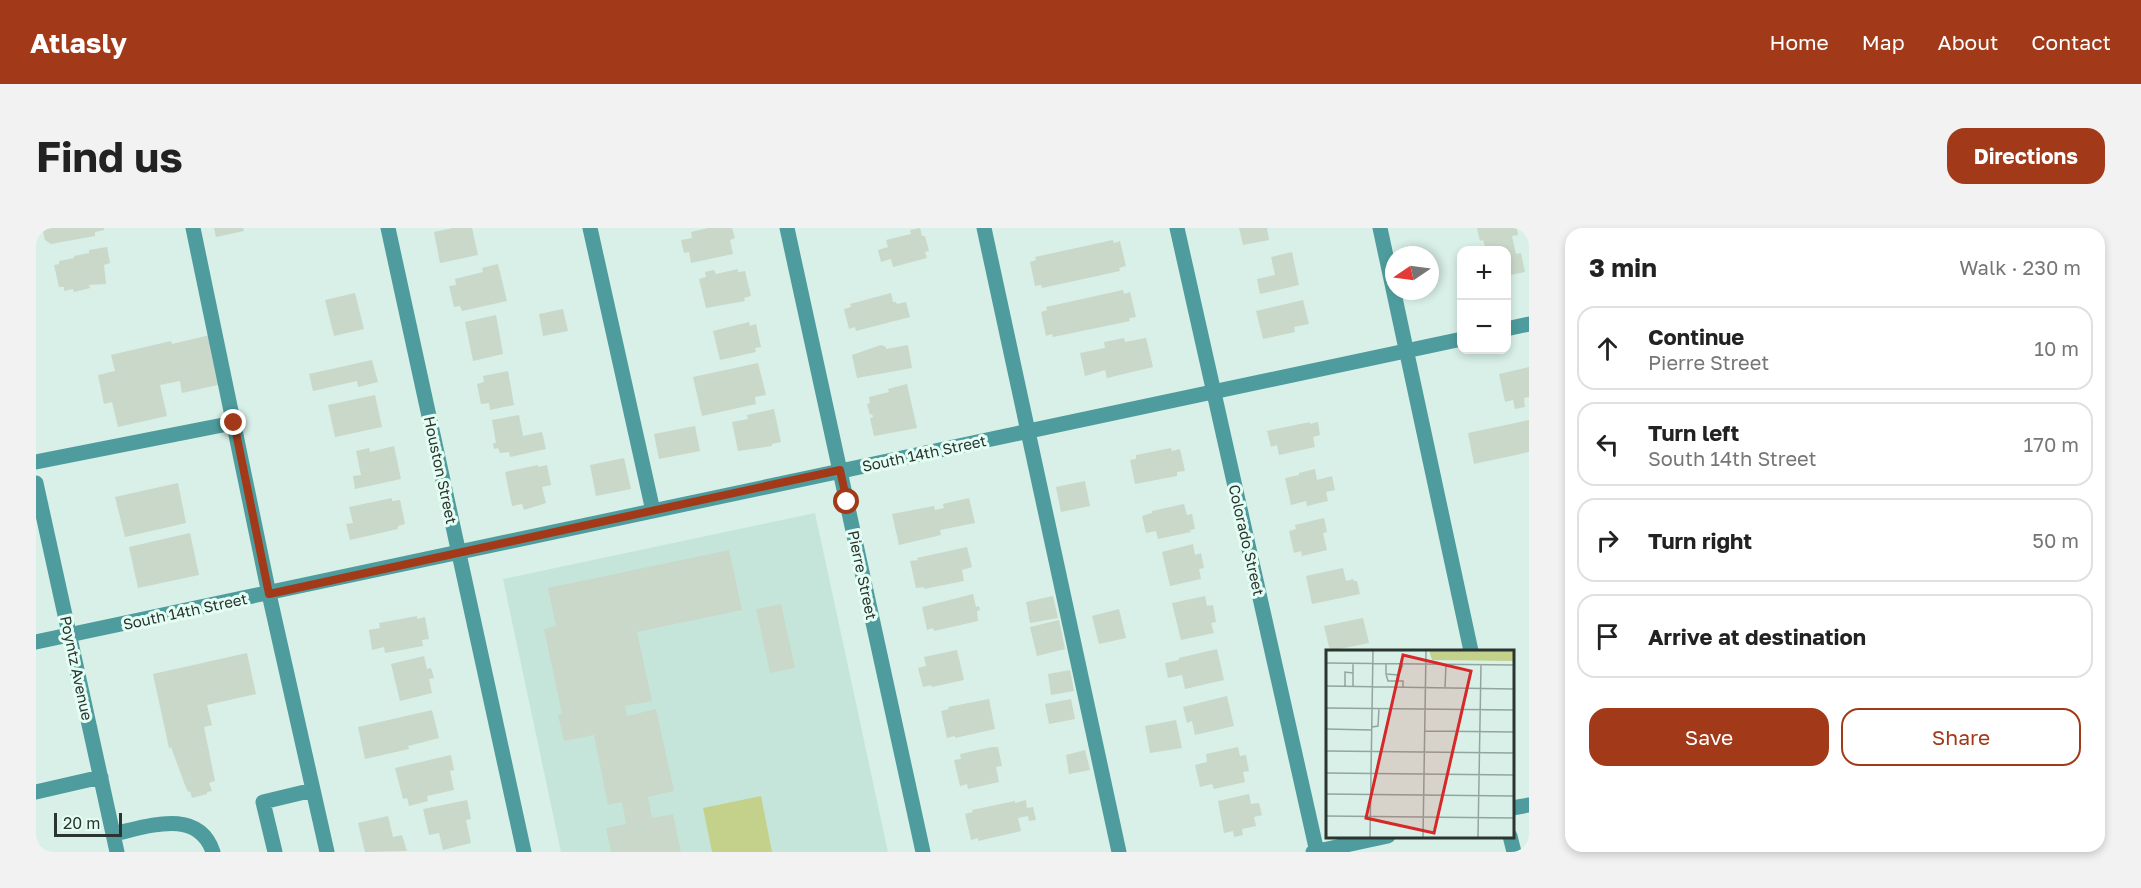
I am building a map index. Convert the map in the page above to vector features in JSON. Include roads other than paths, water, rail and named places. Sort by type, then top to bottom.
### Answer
[{"type":"street","points":[[193,228],[269,594],[327,852]]},
{"type":"street","name":"Houston Street","points":[[388,228],[524,852]]},
{"type":"street","points":[[590,228],[653,511]]},
{"type":"street","name":"Pierre Street","points":[[787,228],[923,852]]},
{"type":"street","points":[[984,228],[1119,852]]},
{"type":"street","name":"Colorado Street","points":[[1177,228],[1316,852]]},
{"type":"street","points":[[1380,228],[1471,650]]},
{"type":"street","points":[[1511,328],[1529,324]]},
{"type":"street","name":"South 14th Street","points":[[36,642],[1457,340]]},
{"type":"street","points":[[36,462],[234,423]]},
{"type":"street","name":"Poyntz Avenue","points":[[36,483],[117,852]]},
{"type":"street","points":[[36,792],[101,777]]},
{"type":"street","points":[[275,852],[263,802],[313,790]]},
{"type":"street","points":[[1514,808],[1529,805]]},
{"type":"street","points":[[113,834],[159,824],[180,824],[203,834],[208,839],[213,852]]},
{"type":"street","points":[[1316,852],[1384,837]]},
{"type":"street","points":[[1510,837],[1514,852]]}]
